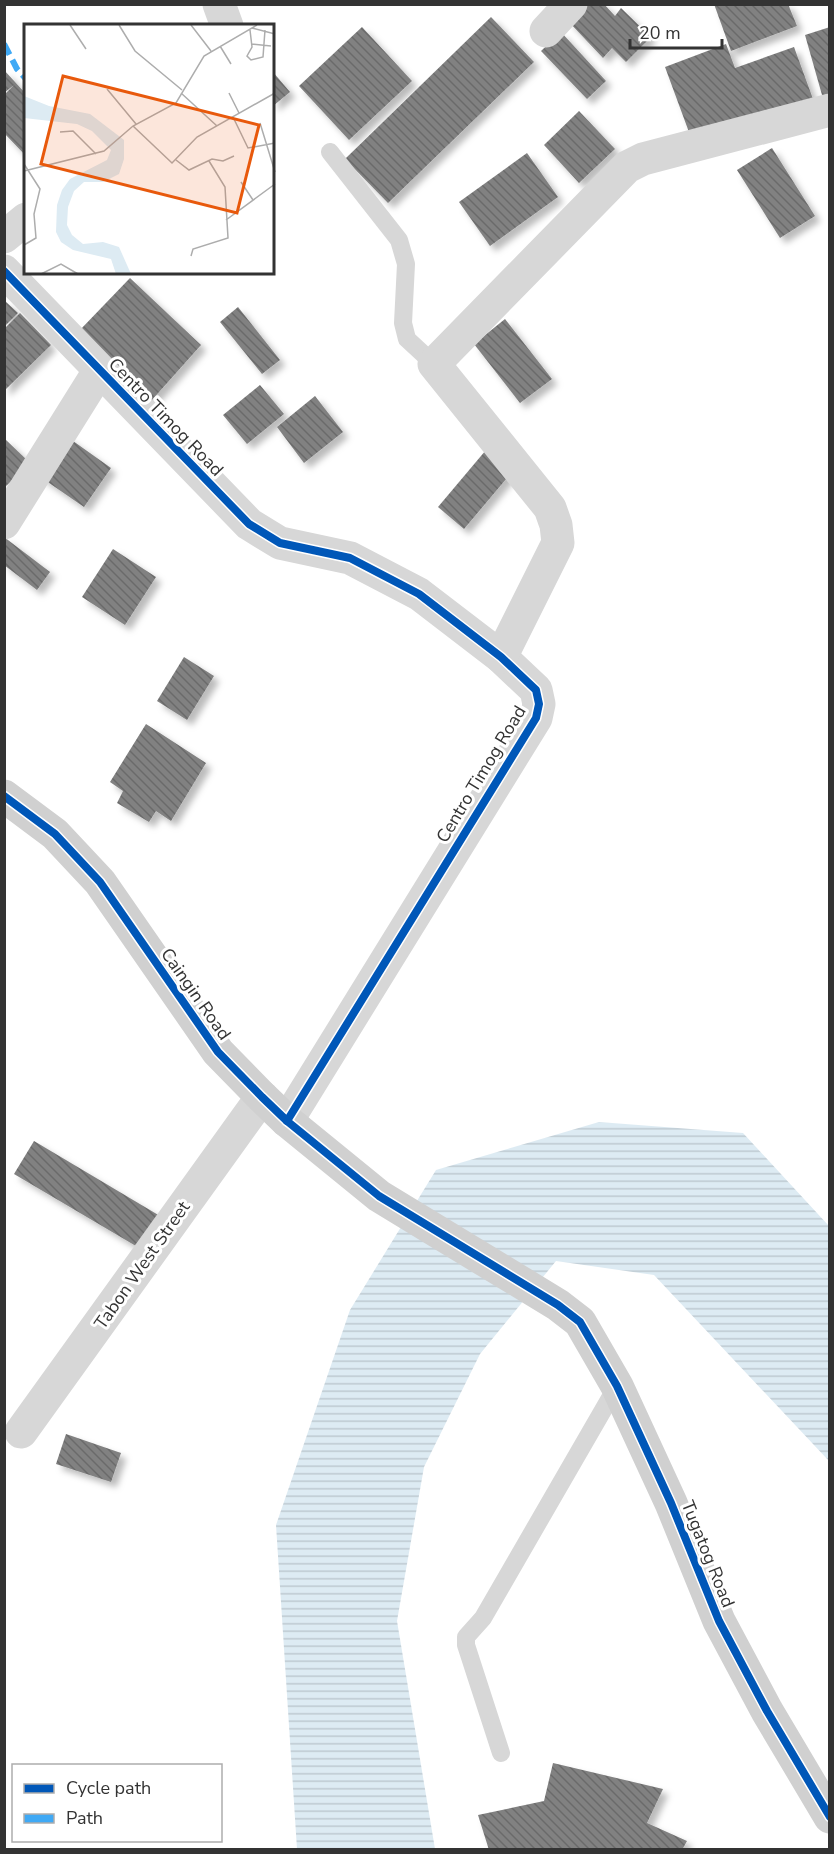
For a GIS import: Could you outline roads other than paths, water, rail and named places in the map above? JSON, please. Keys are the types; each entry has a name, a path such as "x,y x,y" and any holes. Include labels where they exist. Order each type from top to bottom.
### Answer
{"street":[{"path":"219,4 226,24"},
{"path":"546,31 571,4"},
{"path":"501,657 558,543 556,525 550,508 434,364 627,167 643,159 830,110"},
{"path":"4,237 24,221"},
{"name":"Centro Timog Road","path":"4,271 249,524 280,543 350,558 420,594 501,657 536,690 539,704 536,718 287,1121"},
{"path":"4,523 99,371"},
{"name":"Caingin Road","path":"4,796 55,834 100,882 218,1052 287,1121 380,1196 558,1305"},
{"name":"Tabon West Street","path":"21,1432 262,1097"},
{"name":"Tugatog Road","path":"558,1305 580,1322 617,1386 670,1503 719,1621 767,1711 830,1816"}],"lane":[{"path":"330,152 399,240 406,264 403,323 407,339 434,364"},
{"path":"501,1753 466,1645 466,1637 483,1618 617,1386"}]}
